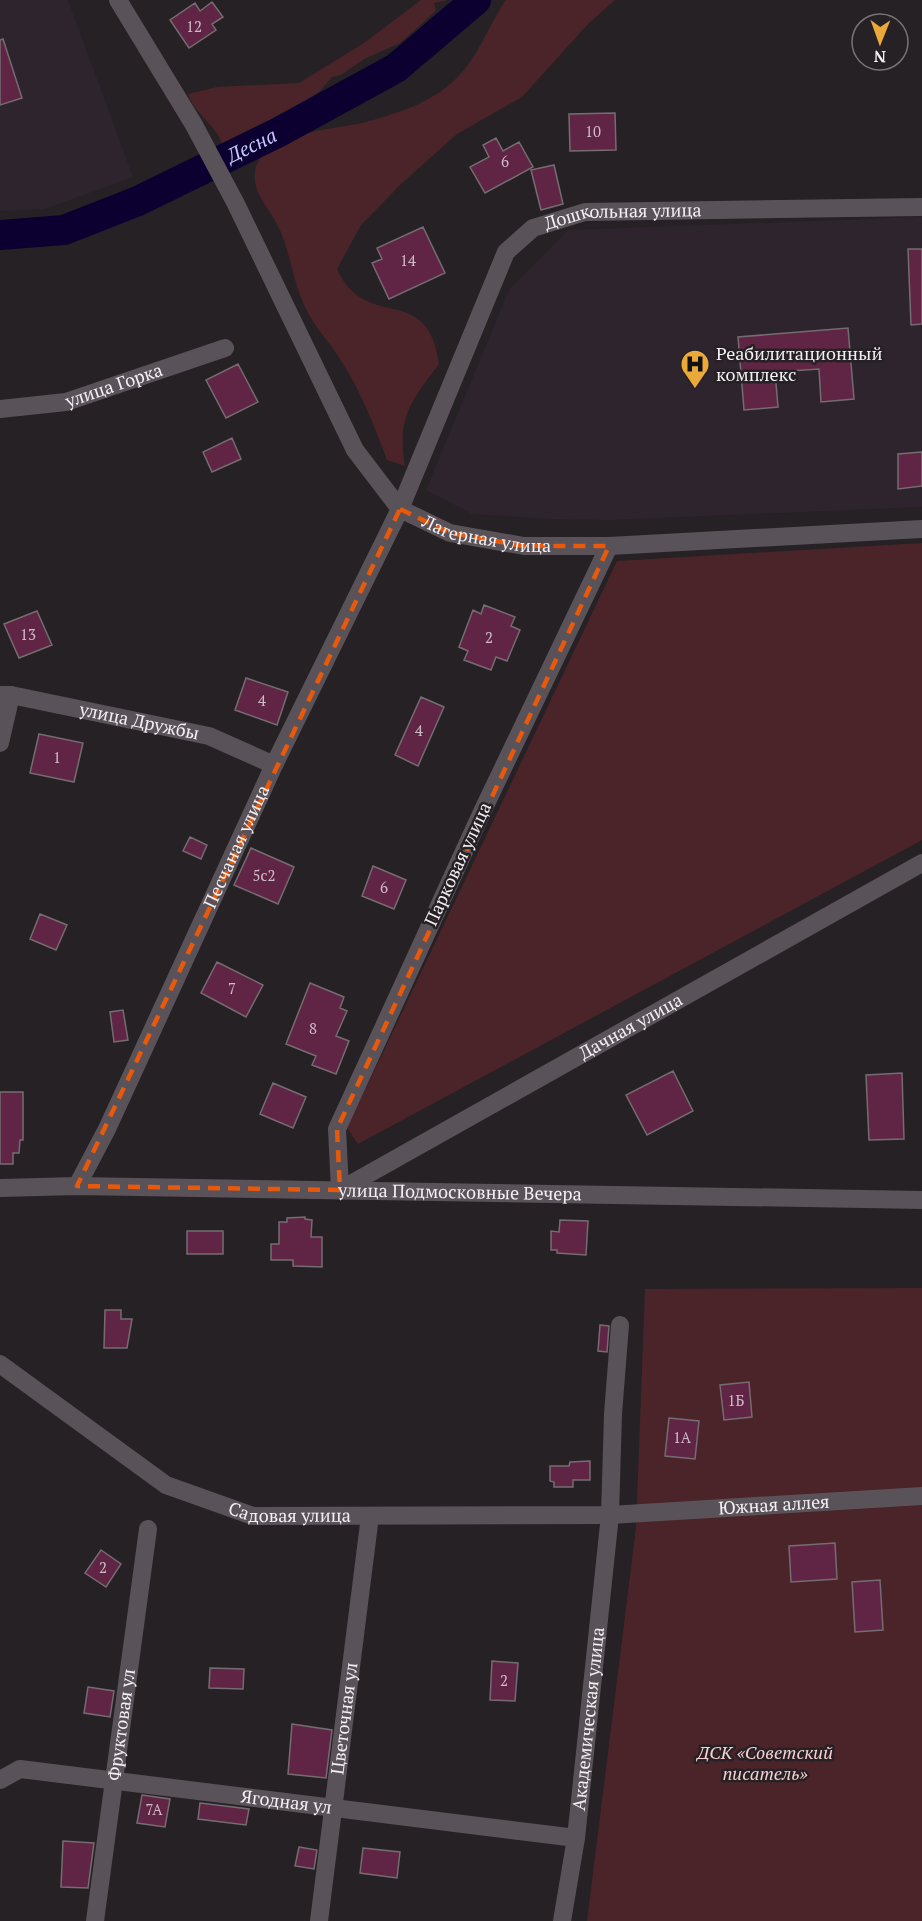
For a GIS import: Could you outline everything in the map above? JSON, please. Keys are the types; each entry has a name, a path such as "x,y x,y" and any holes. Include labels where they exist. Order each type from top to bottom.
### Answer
{"street":[{"name":"Лагерная улица","path":"118,0 136,25 237,204 355,450 400,510 450,533 524,546 609,546 922,530"},
{"name":"Дошкольная улица","path":"400,510 506,252 533,228 585,212 922,207"},
{"name":"улица Горка","path":"0,409 66,402 225,348"},
{"name":"Песчаная улица","path":"76,1186 107,1129 274,765 400,510"},
{"name":"Парковая улица","path":"340,1190 337,1129 482,812 609,546"},
{"name":"улица Дружбы","path":"5,695 209,736 274,765"},
{"path":"0,743 5,695"},
{"name":"Дачная улица","path":"340,1190 922,863"},
{"name":"улица Подмосковные Вечера","path":"0,1188 76,1186 922,1200"},
{"name":"Академическая улица","path":"562,1921 576,1838 618,1514 613,1414 620,1325"},
{"name":"Садовая улица","path":"0,1364 166,1485 254,1516 618,1514"},
{"name":"Южная аллея","path":"618,1514 922,1496"},
{"name":"Цветочная ул","path":"319,1921 370,1516"},
{"name":"Фруктовая ул","path":"95,1921 148,1529"},
{"name":"Ягодная ул","path":"0,1780 20,1769 576,1838"}],"highlighted area":[{"path":"400,509 450,533 524,546 609,546 337,1129 340,1190 77,1186"}],"shaded area":[{"path":"0,0 68,0 133,177 45,209 0,211"},
{"name":"Реабилитационный комплекс","path":"922,217 922,507 611,520 552,519 472,514 426,490 509,290 568,230"}],"green space":[{"path":"421,0 448,0 434,3 436,11 400,43 364,59 341,75 332,77 320,91 282,119 222,146 217,134 188,94 217,87 299,83 364,43"},
{"path":"506,0 615,0 588,24 522,97 457,134 401,184 361,225 337,269 349,288 364,299 410,314 422,323 433,338 439,364 420,389 408,411 403,435 405,466 387,460 355,385 306,309 283,238 256,186 257,164 266,152 297,136 388,116 419,104 439,93 458,77 474,56"},
{"path":"922,543 922,840 358,1144 347,1128 617,561"},
{"name":"ДСК «Советский писатель»","path":"922,1288 922,1921 587,1921 636,1528 645,1289"}],"building":[{"path":"212,2 223,17 212,24 216,30 189,48 170,20 195,3 200,11"},
{"path":"3,39 22,98 0,105 0,40"},
{"path":"615,113 616,150 570,151 569,114"},
{"path":"496,138 503,151 519,142 533,167 485,193 470,167 489,157 483,145"},
{"path":"554,165 563,204 541,210 531,170"},
{"path":"423,227 445,273 389,299 372,263 382,259 377,248"},
{"path":"908,249 922,249 922,324 911,325"},
{"path":"848,328 854,399 821,402 819,369 775,372 778,407 744,410 738,337"},
{"path":"238,364 258,402 226,418 206,380"},
{"path":"232,438 241,459 212,472 203,452"},
{"path":"922,452 922,486 898,489 898,454"},
{"path":"484,605 515,617 511,626 520,630 507,661 496,657 491,670 464,660 468,651 459,647 473,610 481,614"},
{"path":"37,611 52,645 19,658 4,624"},
{"path":"246,678 288,692 277,725 235,710"},
{"path":"421,697 444,707 418,766 395,755"},
{"path":"39,734 83,743 74,782 30,773"},
{"path":"190,837 207,845 201,859 183,851"},
{"path":"251,848 294,867 278,904 234,885"},
{"path":"373,866 406,880 394,909 362,896"},
{"path":"40,914 67,925 56,950 30,939"},
{"path":"217,962 263,985 246,1017 201,993"},
{"path":"310,983 344,997 340,1008 347,1011 336,1036 349,1041 336,1074 312,1065 316,1056 286,1044"},
{"path":"123,1010 128,1040 114,1042 110,1012"},
{"path":"673,1071 693,1111 647,1135 626,1095"},
{"path":"902,1073 904,1139 869,1140 866,1075"},
{"path":"273,1083 306,1097 293,1128 260,1114"},
{"path":"0,1092 23,1092 23,1140 20,1140 19,1153 13,1153 13,1164 0,1164"},
{"path":"305,1217 305,1219 312,1220 311,1237 322,1237 322,1267 293,1266 293,1260 271,1260 271,1244 279,1244 279,1222 287,1222 287,1218"},
{"path":"560,1220 588,1221 586,1255 557,1253 557,1250 551,1250 551,1231 559,1232"},
{"path":"187,1231 223,1231 223,1254 187,1254"},
{"path":"105,1310 121,1310 121,1319 132,1319 127,1348 104,1348"},
{"path":"600,1325 609,1326 607,1352 598,1351"},
{"path":"749,1382 752,1417 724,1420 720,1385"},
{"path":"669,1418 699,1421 695,1459 665,1456"},
{"path":"590,1461 590,1480 573,1480 573,1487 554,1487 554,1482 550,1481 550,1466 569,1466 570,1462"},
{"path":"835,1543 837,1579 791,1582 789,1546"},
{"path":"101,1550 121,1564 106,1587 85,1573"},
{"path":"880,1580 883,1630 855,1632 852,1582"},
{"path":"492,1661 518,1663 515,1701 490,1700"},
{"path":"210,1668 244,1669 243,1689 209,1688"},
{"path":"88,1687 114,1691 110,1717 84,1713"},
{"path":"292,1724 332,1730 326,1778 288,1774"},
{"path":"142,1795 170,1799 165,1827 137,1823"},
{"path":"200,1803 249,1809 246,1825 198,1819"},
{"path":"63,1841 94,1843 88,1888 61,1887"},
{"path":"299,1847 317,1850 314,1869 295,1866"},
{"path":"363,1848 400,1852 397,1878 360,1873"}],"waterway":[{"name":"Десна","path":"0,235 64,230 138,201 279,132 396,68 476,0"}],"place":[{"name":"Реабилитационный комплекс","path":"695,390"}]}
